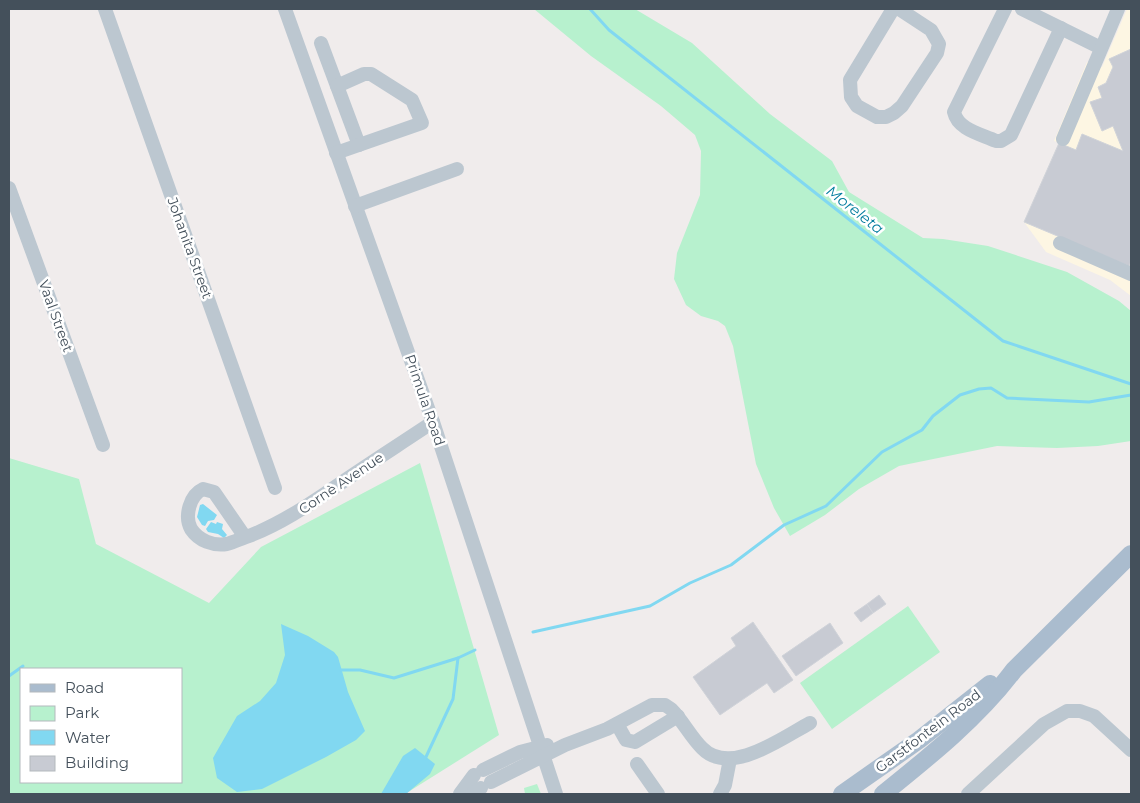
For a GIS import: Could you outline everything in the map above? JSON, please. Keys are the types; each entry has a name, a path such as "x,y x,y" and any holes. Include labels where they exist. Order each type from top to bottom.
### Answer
{"main road":[{"name":"Garstfontein Road","path":"883,794 962,726 1002,686 1014,670 1131,554"},
{"name":"Garstfontein Road","path":"842,794 919,740 996,679 1014,670"}],"street":[{"name":"Johanita Street","path":"105,9 275,488"},
{"name":"Primula Road","path":"284,9 433,422 556,794"},
{"path":"894,9 850,80 851,97 857,106 877,117 886,117 902,106 937,53 939,44 931,30 899,9"},
{"path":"1005,9 954,112 955,118 964,127 996,141 1001,141 1010,134 1061,28"},
{"path":"1022,9 1101,48"},
{"path":"1063,139 1118,9"},
{"path":"321,43 360,145"},
{"path":"336,153 420,125 422,122 412,100 371,74 364,74 338,86"},
{"path":"355,206 457,169"},
{"name":"Vaal Street","path":"9,188 103,445"},
{"path":"1060,242 1131,274"},
{"name":"Cornè Avenue","path":"245,537 214,492 203,489 198,492 191,502 188,517 192,530 204,541 218,544 234,542 266,529 295,514 433,422"},
{"path":"460,794 478,773 509,756 565,745 617,724 644,708 660,704 665,705 678,716 703,749 716,757 730,759 753,754 810,723"},
{"path":"968,794 1044,724 1067,711 1080,711 1094,716 1131,750"},
{"path":"617,724 626,740 635,742 678,716"},
{"path":"481,788 514,770 542,751"},
{"path":"509,756 514,770"},
{"path":"720,794 725,785 730,759"},
{"path":"637,764 658,794"}],"shaded area":[{"path":"1127,9 1131,9 1131,296 1110,280 1046,252 1024,222 1059,143 1054,141 1087,62 1102,67"}],"green space":[{"path":"534,9 635,9 692,43 770,114 832,161 849,192 923,238 988,246 1067,272 1119,301 1131,311 1131,441 1098,446 1057,448 997,446 899,466 859,489 825,515 790,536 774,508 756,464 733,346 725,326 718,321 701,316 686,305 674,279 677,253 700,195 701,151 695,135 661,106 591,56"},
{"path":"9,458 79,479 96,544 209,603 261,547 420,463 499,735 405,794 9,794"},
{"path":"908,606 940,652 832,729 800,683"},
{"path":"537,784 541,794 525,794 524,788"}],"water":[{"path":"203,504 217,515 214,520 208,521 205,526 202,525 197,517 200,505"},
{"path":"211,522 223,524 222,529 227,535 224,538 218,534 208,532 206,529"},
{"path":"281,624 308,636 334,652 338,657 348,692 365,731 356,740 326,757 262,789 237,792 217,778 213,758 237,716 260,701 276,683 285,655"},
{"path":"415,748 435,764 430,774 406,794 381,794 403,756"}],"building":[{"path":"1131,49 1131,261 1129,266 1024,222 1059,143 1076,150 1082,134 1123,151 1113,126 1102,131 1090,102 1102,98 1098,87 1106,83 1113,67 1109,59"},
{"path":"879,595 886,604 873,613 867,604"},
{"path":"867,604 873,613 861,622 854,613"},
{"path":"753,622 793,680 774,693 767,683 720,715 693,677 736,646 731,638"},
{"path":"830,623 843,643 796,676 782,656"}],"waterway":[{"name":"Moreleta","path":"590,9 609,30 1003,341 1131,384"},
{"path":"533,632 650,606 690,583 731,565 784,525 826,506 882,452 922,430 933,416 960,395 979,389 991,388 1007,398 1089,402 1131,395"},
{"path":"425,759 453,699 458,658 475,650"},
{"path":"341,670 360,670 394,678 458,658"},
{"path":"9,676 20,668"}]}
